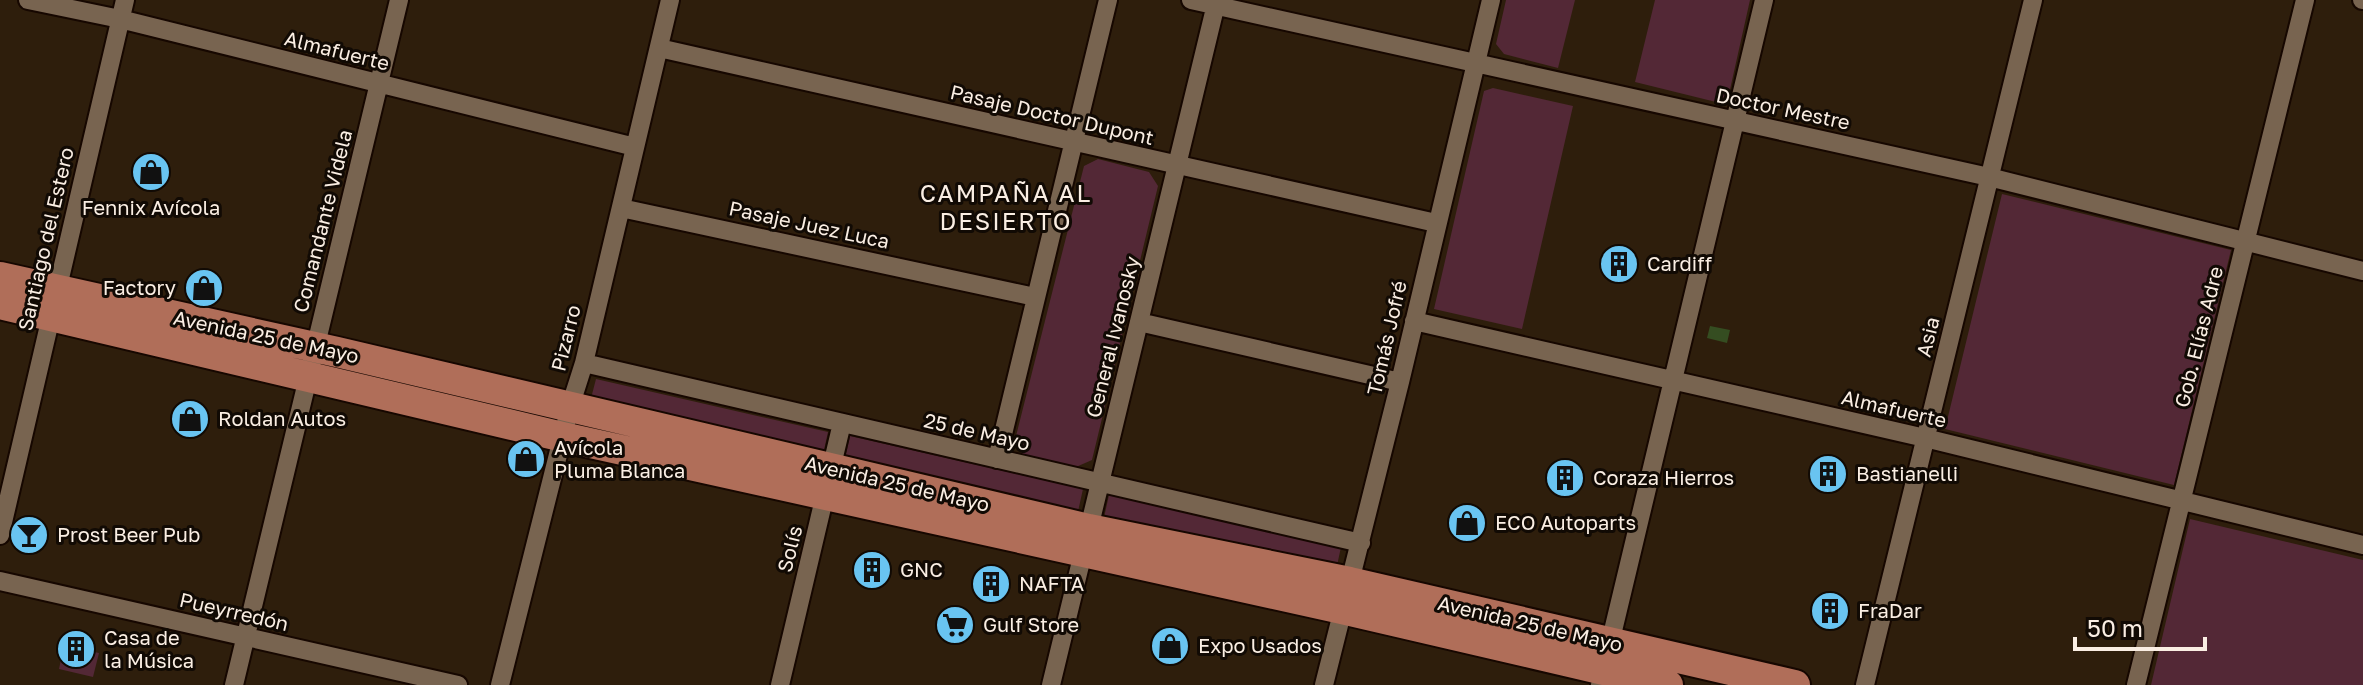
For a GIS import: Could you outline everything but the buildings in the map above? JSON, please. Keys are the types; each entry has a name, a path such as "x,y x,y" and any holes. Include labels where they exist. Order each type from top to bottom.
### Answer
{"main road":[{"name":"Avenida 25 de Mayo","path":"0,277 54,304"},
{"name":"Avenida 25 de Mayo","path":"0,304 54,304 312,362 570,407 829,482 1346,596 1668,685"},
{"name":"Avenida 25 de Mayo","path":"312,362 563,437 829,482"},
{"name":"Avenida 25 de Mayo","path":"1604,666 1795,685"}],"street":[{"name":"Almafuerte","path":"28,0 120,19 635,147"},
{"name":"Santiago del Estero","path":"0,535 125,0"},
{"name":"Comandante Videla","path":"234,685 399,0"},
{"name":"Pizarro","path":"500,685 570,407 584,363 670,0"},
{"path":"997,459 1108,0"},
{"name":"Doctor Mestre","path":"1191,0 1216,3 1476,65 1989,177 2363,271"},
{"name":"Tomás Jofré","path":"1324,685 1491,0"},
{"path":"1604,666 1764,0"},
{"name":"Asia","path":"1865,685 2033,0"},
{"name":"Gob. Elías Adre","path":"2136,685 2305,0"},
{"name":"General Ivanosky","path":"1051,685 1216,3"},
{"name":"Pasaje Doctor Dupont","path":"659,48 1436,223"},
{"name":"Pasaje Juez Luca","path":"621,208 1035,297"},
{"name":"Almafuerte","path":"1414,321 1925,438 2363,545"},
{"path":"1139,322 1400,382"},
{"name":"25 de Mayo","path":"584,363 1361,543"},
{"name":"Solís","path":"780,685 842,423"},
{"name":"Pueyrredón","path":"0,581 458,685"}],"shaded area":[{"path":"1506,0 1575,0 1558,68 1504,54 1496,44"},
{"path":"1655,0 1750,0 1729,94 1716,102 1635,82"},
{"path":"1493,88 1573,106 1522,329 1434,309 1484,91"},
{"path":"1098,159 1149,172 1158,186 1092,460 1076,467 1023,455 1015,440 1084,166"},
{"path":"2002,194 2231,250 2174,485 1945,429"},
{"path":"1710,326 1730,330 1727,343 1707,338"},
{"path":"596,379 828,432 822,459 589,406"},
{"path":"850,436 1083,489 1077,516 844,463"},
{"path":"1109,495 1341,547 1335,575 1103,522"},
{"path":"2190,519 2363,560 2363,685 2151,685"},
{"path":"64,645 99,653 93,677 59,669"}],"place":[{"name":"Fennix Avícola","path":"151,172"},
{"name":"Cardiff","path":"1619,264"},
{"name":"Factory","path":"204,288"},
{"name":"Roldan Autos","path":"190,419"},
{"name":"Avícola Pluma Blanca","path":"526,459"},
{"name":"Bastianelli","path":"1828,474"},
{"name":"Coraza Hierros","path":"1565,478"},
{"name":"ECO Autoparts","path":"1467,523"},
{"name":"Prost Beer Pub","path":"29,535"},
{"name":"GNC","path":"872,570"},
{"name":"NAFTA","path":"991,584"},
{"name":"FraDar","path":"1830,611"},
{"name":"Gulf Store","path":"955,625"},
{"name":"Expo Usados","path":"1170,646"},
{"name":"Casa de la Música","path":"76,649"}],"district":[{"name":"CAMPAÑA AL DESIERTO","path":"1006,208"}]}
